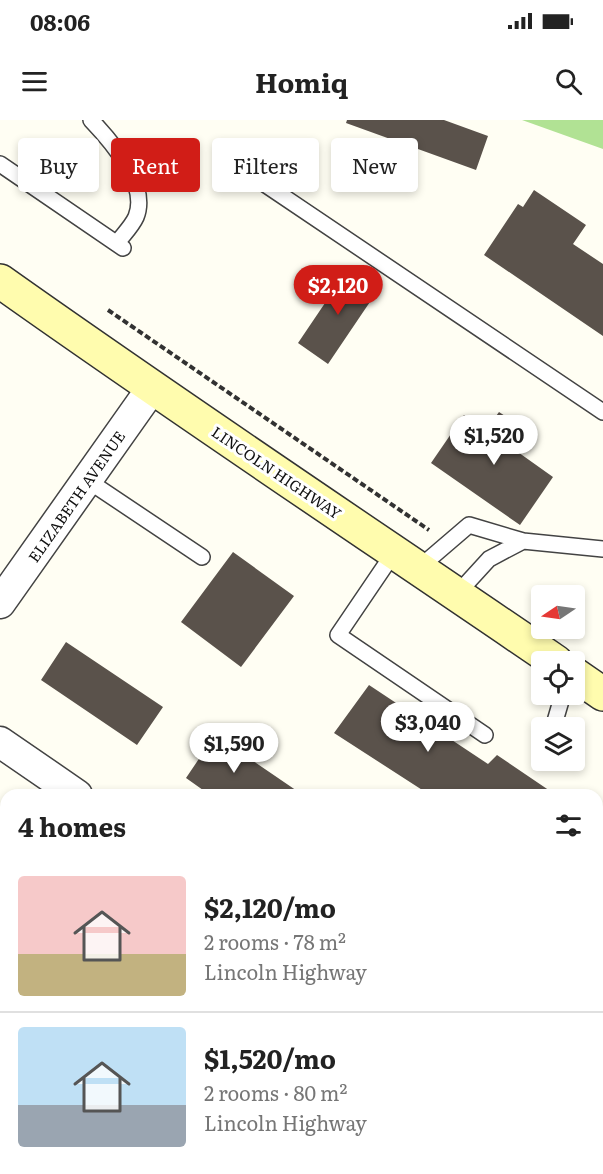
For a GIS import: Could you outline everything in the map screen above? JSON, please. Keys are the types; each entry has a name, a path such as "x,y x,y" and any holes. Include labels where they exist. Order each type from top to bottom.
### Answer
{"main road":[{"name":"LINCOLN HIGHWAY","path":"0,281 152,388 540,651"},
{"path":"585,682 603,694"}],"street":[{"name":"ELIZABETH AVENUE","path":"0,603 152,388"},
{"path":"0,742 68,789"}],"lane":[{"path":"0,164 120,246 136,217 139,192 135,180 91,120"},
{"path":"277,192 603,412"},
{"path":"87,480 201,557"},
{"path":"485,735 338,635 407,559 469,525 523,541 603,549"},
{"path":"457,594 489,559 523,541"}],"path":[{"path":"108,310 436,536"}],"green space":[{"path":"522,120 603,120 603,149"}],"building":[{"path":"347,120 444,120 488,136 476,170 418,149 418,138 387,138 346,123"},
{"path":"534,190 586,225 573,244 603,264 603,336 484,255 518,204 523,207"},
{"path":"348,269 378,290 328,364 298,343"},
{"path":"499,412 528,431 515,450 553,477 520,525 431,463 464,415 486,430"},
{"path":"233,552 294,596 241,667 181,622"},
{"path":"66,642 163,707 137,745 41,680"},
{"path":"369,685 488,764 497,755 547,789 421,789 334,733"},
{"path":"215,735 294,789 202,789 186,778"}]}
